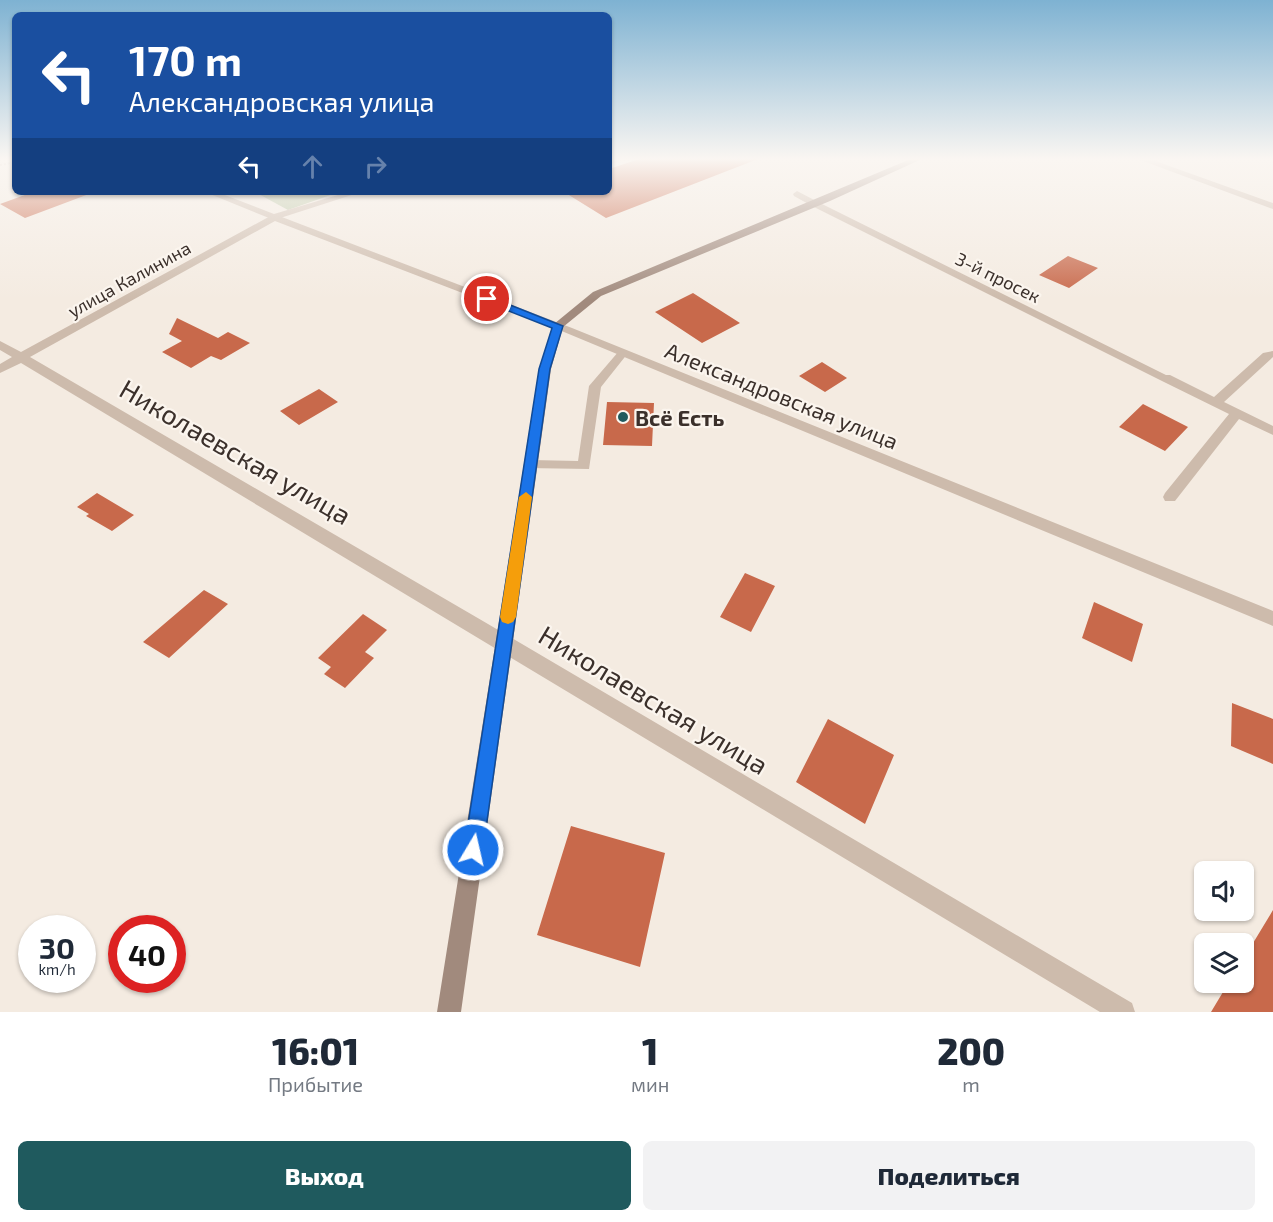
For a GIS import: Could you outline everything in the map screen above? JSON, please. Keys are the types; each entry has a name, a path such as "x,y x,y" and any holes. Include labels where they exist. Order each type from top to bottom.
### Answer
{"street":[{"path":"449,1012 544,369 558,326 597,294 812,205"},
{"name":"3-й просек","path":"817,205 1166,378"},
{"name":"Александровская улица","path":"273,217 558,326 1273,619"},
{"name":"улица Калинина","path":"0,369 273,217"},
{"name":"Николаевская улица","path":"0,345 1123,1012"}],"lane":[{"path":"243,205 273,217 313,205"},
{"path":"531,465 584,465 595,386 623,353"},
{"path":"1215,403 1267,355 1273,354"},
{"path":"1166,378 1273,431"},
{"path":"1170,497 1237,414"}],"green space":[{"path":"279,205 302,205 288,210"}],"building":[{"path":"2,205 59,205 25,218"},
{"path":"585,205 639,205 606,218"},
{"path":"1068,256 1098,268 1069,288 1039,275"},
{"path":"693,293 740,323 702,343 655,312"},
{"path":"177,318 218,338 228,332 250,343 221,360 211,356 191,368 162,352 182,341 169,334"},
{"path":"822,362 847,378 825,392 799,376"},
{"path":"319,389 338,402 299,425 280,411"},
{"path":"607,402 654,403 652,446 603,445"},
{"path":"1143,404 1188,427 1165,451 1119,427"},
{"path":"97,493 134,515 112,531 86,516 89,514 77,507"},
{"path":"745,573 775,586 751,632 720,617"},
{"path":"204,590 228,604 169,658 143,642"},
{"path":"1094,602 1143,624 1132,662 1082,638"},
{"path":"363,614 387,630 365,652 374,658 345,688 324,674 331,667 318,658"},
{"path":"1232,703 1273,719 1273,764 1231,746"},
{"path":"828,719 894,755 865,824 796,782"},
{"path":"571,826 665,853 640,967 537,935"},
{"path":"1273,910 1273,1012 1211,1012 1222,993 1254,993 1254,941"}],"slow traffic":[{"path":"508,617 526,497"}],"place":[{"name":"Всё Есть","path":"623,417"}],"route":[{"path":"473,850 544,369 558,326 487,299"}]}
